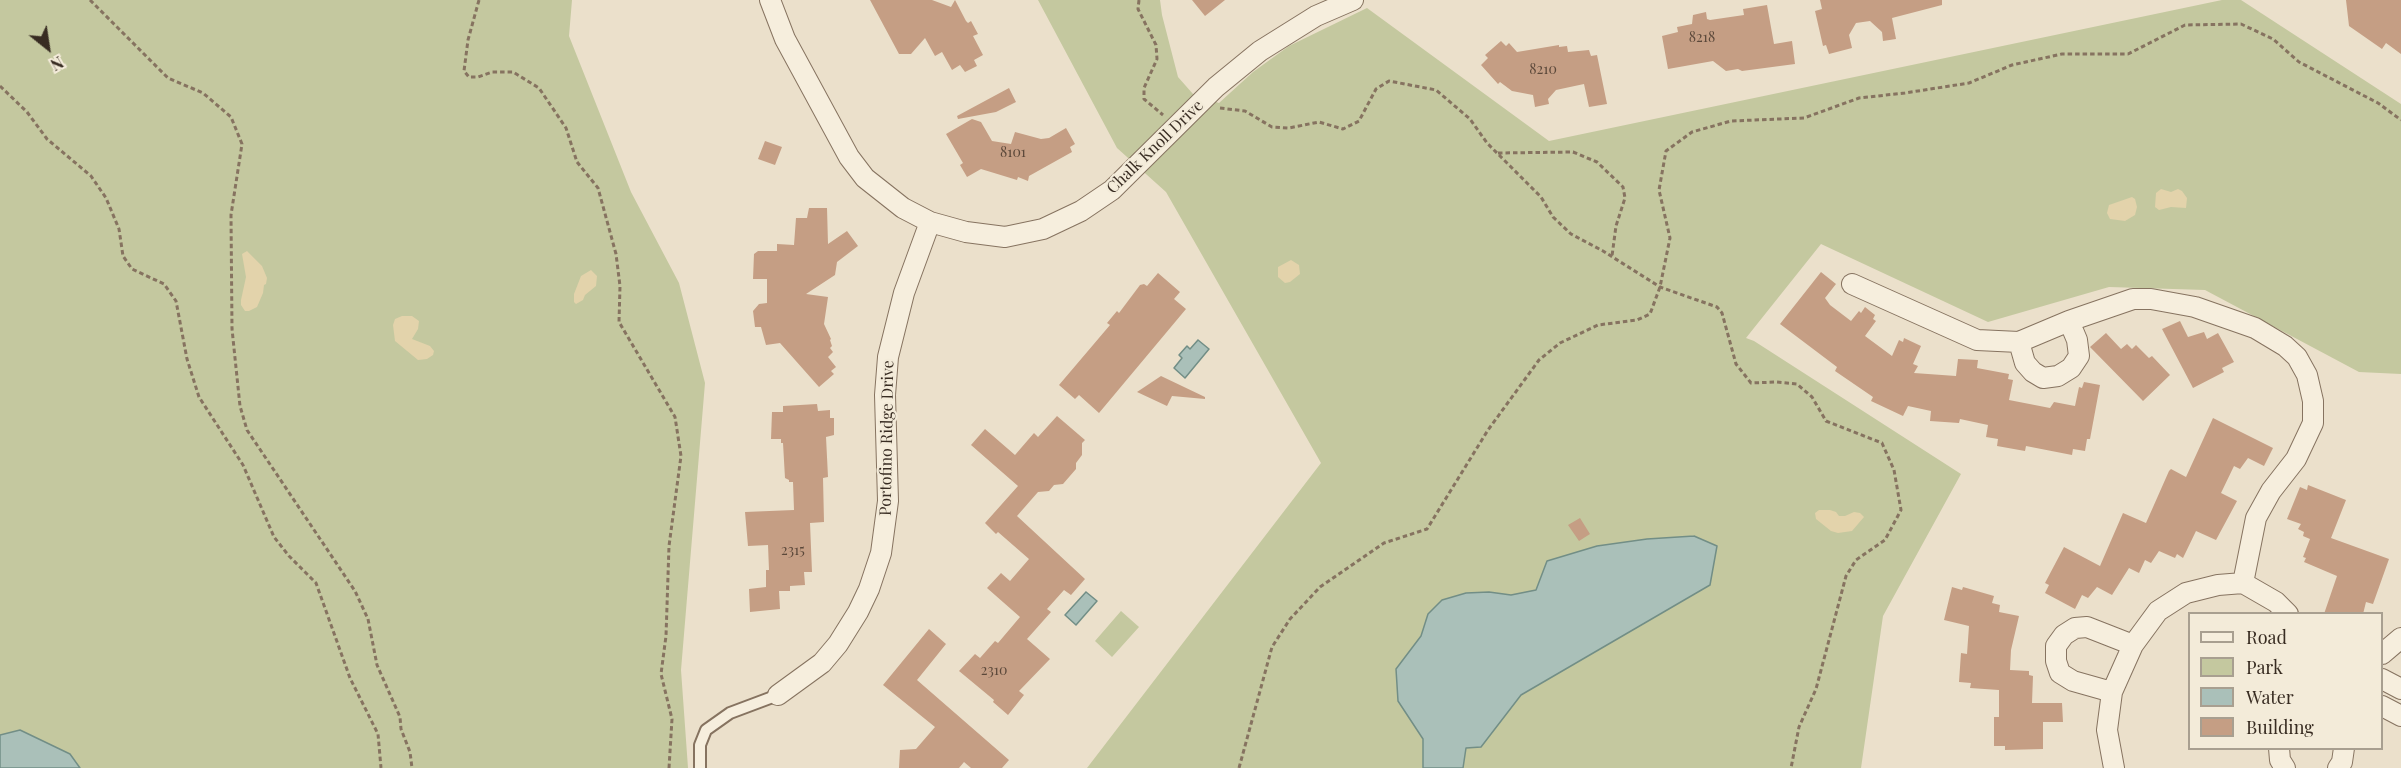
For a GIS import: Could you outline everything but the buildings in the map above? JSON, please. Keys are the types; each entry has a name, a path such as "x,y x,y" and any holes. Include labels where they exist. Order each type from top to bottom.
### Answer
{"street":[{"name":"Chalk Knoll Drive","path":"770,0 785,39 849,157 865,178 903,208 930,222 966,232 1005,237 1043,229 1063,221 1112,190 1216,87 1260,51 1316,16 1353,0"},
{"name":"Portofino Ridge Drive","path":"778,695 822,663 838,644 869,589 881,554 888,501 885,395 888,357 903,293 930,222"},
{"path":"1852,284 1977,340 2019,342 2069,321 2133,299 2151,299 2195,307 2255,328 2285,346 2297,357 2307,375 2313,401 2313,423 2296,459 2271,490 2256,518 2243,584"},
{"path":"2019,342 2025,363 2033,372 2043,378 2058,376 2071,368 2079,356 2077,340 2069,321"},
{"path":"2114,768 2107,730 2112,692 2133,645 2158,611 2186,593 2218,585 2243,584 2276,602 2286,612"},
{"path":"2112,692 2073,681 2060,673 2056,661 2056,646 2064,635 2075,628 2088,627 2133,645"},
{"path":"2383,653 2401,638"},
{"path":"2383,680 2401,689"},
{"path":"2279,750 2280,760 2285,768"},
{"path":"2338,768 2342,762 2344,750"}],"lane":[{"path":"699,768 700,745 706,730 730,713 778,695"}],"path":[{"path":"90,0 168,78 203,93 231,117 242,144 231,215 232,329 240,406 247,430 355,591 364,610 374,642 377,665 400,717 412,768"},
{"path":"479,0 468,40 464,71 470,77 492,72 513,72 538,88 566,128 577,162 598,188 616,254 620,286 619,322 675,417 681,456 669,546 666,636 661,675 672,719 669,768"},
{"path":"1139,0 1138,9 1156,45 1157,59 1144,88 1144,99 1169,119"},
{"path":"1239,768 1272,646 1290,619 1320,587 1384,543 1427,529 1488,430 1539,360 1560,343 1598,325 1637,320 1650,314 1660,287 1670,238 1659,190 1666,151 1692,132 1731,121 1804,118 1858,98 1969,83 2012,65 2062,54 2128,54 2185,25 2241,24 2273,39 2299,62 2378,103 2401,120"},
{"path":"1212,107 1245,111 1272,127 1289,129 1319,122 1343,129 1359,121 1376,88 1389,81 1436,90 1470,119 1487,143 1541,197 1553,217 1571,234 1612,256 1660,287 1717,307 1722,313 1736,364 1751,383 1797,384 1812,397 1826,421 1882,443 1894,470 1901,510 1885,540 1856,560 1846,576 1816,689 1799,727 1791,768"},
{"path":"0,86 27,112 47,139 91,176 106,198 119,228 123,256 132,268 164,284 176,301 187,359 199,397 243,465 274,537 316,583 350,678 378,734 381,768"},
{"path":"1498,153 1573,152 1597,162 1623,188 1625,198 1616,226 1612,256"}],"green space":[{"path":"0,0 572,0 569,36 631,192 679,283 705,383 681,670 688,768 0,768"},
{"path":"1038,0 1160,0 1178,77 1193,94 1219,103 1253,72 1289,46 1367,8 1549,141 2222,0 2241,0 2401,104 2401,374 2359,372 2205,290 2109,287 1988,322 1821,244 1746,338 1961,474 1883,616 1861,768 1087,768 1321,463 1166,192 1117,148"},
{"path":"1121,611 1139,627 1112,657 1095,641"}],"sand":[{"path":"2161,189 2171,192 2178,189 2182,191 2187,198 2186,208 2171,207 2159,210 2155,207 2156,193"},
{"path":"2132,197 2137,207 2135,215 2125,221 2110,219 2107,213 2109,205"},
{"path":"247,251 262,266 267,278 257,307 245,311 241,305 246,277 242,254"},
{"path":"1291,260 1299,265 1300,274 1285,283 1278,277 1278,267"},
{"path":"591,270 597,276 596,286 576,304 574,294 581,276"},
{"path":"412,316 419,321 418,329 412,339 430,346 434,351 433,355 427,359 418,360 395,341 393,325 395,319"},
{"path":"1819,510 1830,510 1839,516 1854,512 1864,517 1852,531 1838,533 1831,531 1816,519 1815,513"}],"water":[{"path":"1198,340 1209,349 1185,378 1174,368 1182,358 1179,355 1187,346 1190,349"},
{"path":"1694,536 1717,546 1710,585 1521,695 1481,747 1466,748 1463,768 1423,768 1423,739 1398,701 1396,669 1421,636 1428,614 1442,600 1466,593 1489,592 1511,595 1536,590 1547,561 1597,546 1647,539"},
{"path":"1086,592 1097,601 1076,625 1065,615"},
{"path":"20,730 70,754 80,768 0,768 0,735"}]}
